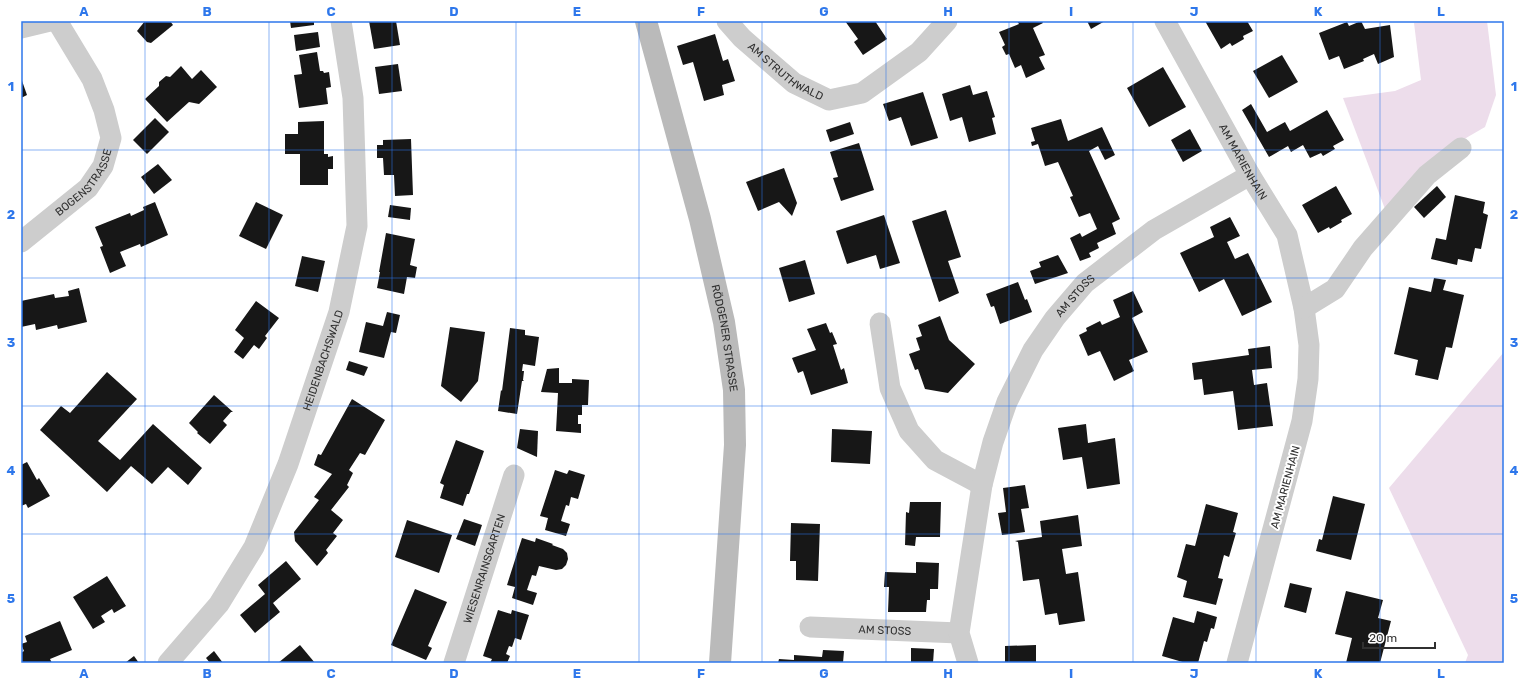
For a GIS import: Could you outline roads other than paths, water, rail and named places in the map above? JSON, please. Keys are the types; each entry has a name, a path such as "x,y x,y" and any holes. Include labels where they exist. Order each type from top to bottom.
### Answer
{"main road":[{"name":"RÖDGENER STRASSE","path":"646,21 700,219 724,322 734,390 736,444 720,663"}],"street":[{"path":"21,28 50,21"},
{"name":"BOGENSTRASSE","path":"21,242 88,188 103,166 111,138 104,110 92,78 57,21"},
{"name":"HEIDENBACHSWALD","path":"168,663 219,604 254,547 288,464 339,312 357,226 353,98 341,21"},
{"name":"AM STRUTHWALD","path":"727,21 742,38 794,83 829,100 862,93 919,52 947,21"},
{"name":"AM MARIENHAIN","path":"1166,21 1250,175 1287,235 1304,308 1309,345 1308,380 1302,421 1237,663"},
{"path":"1304,308 1335,289 1362,248 1427,175 1461,148"},
{"name":"AM STOSS","path":"968,663 959,633 982,485 993,442 1007,402 1034,350 1055,318 1085,283 1154,230 1250,175"},
{"path":"880,323 890,388 909,431 935,460 982,485"},
{"name":"WIESENRAINSGARTEN","path":"454,663 514,475"},
{"name":"AM STOSS","path":"810,627 959,633"}]}
